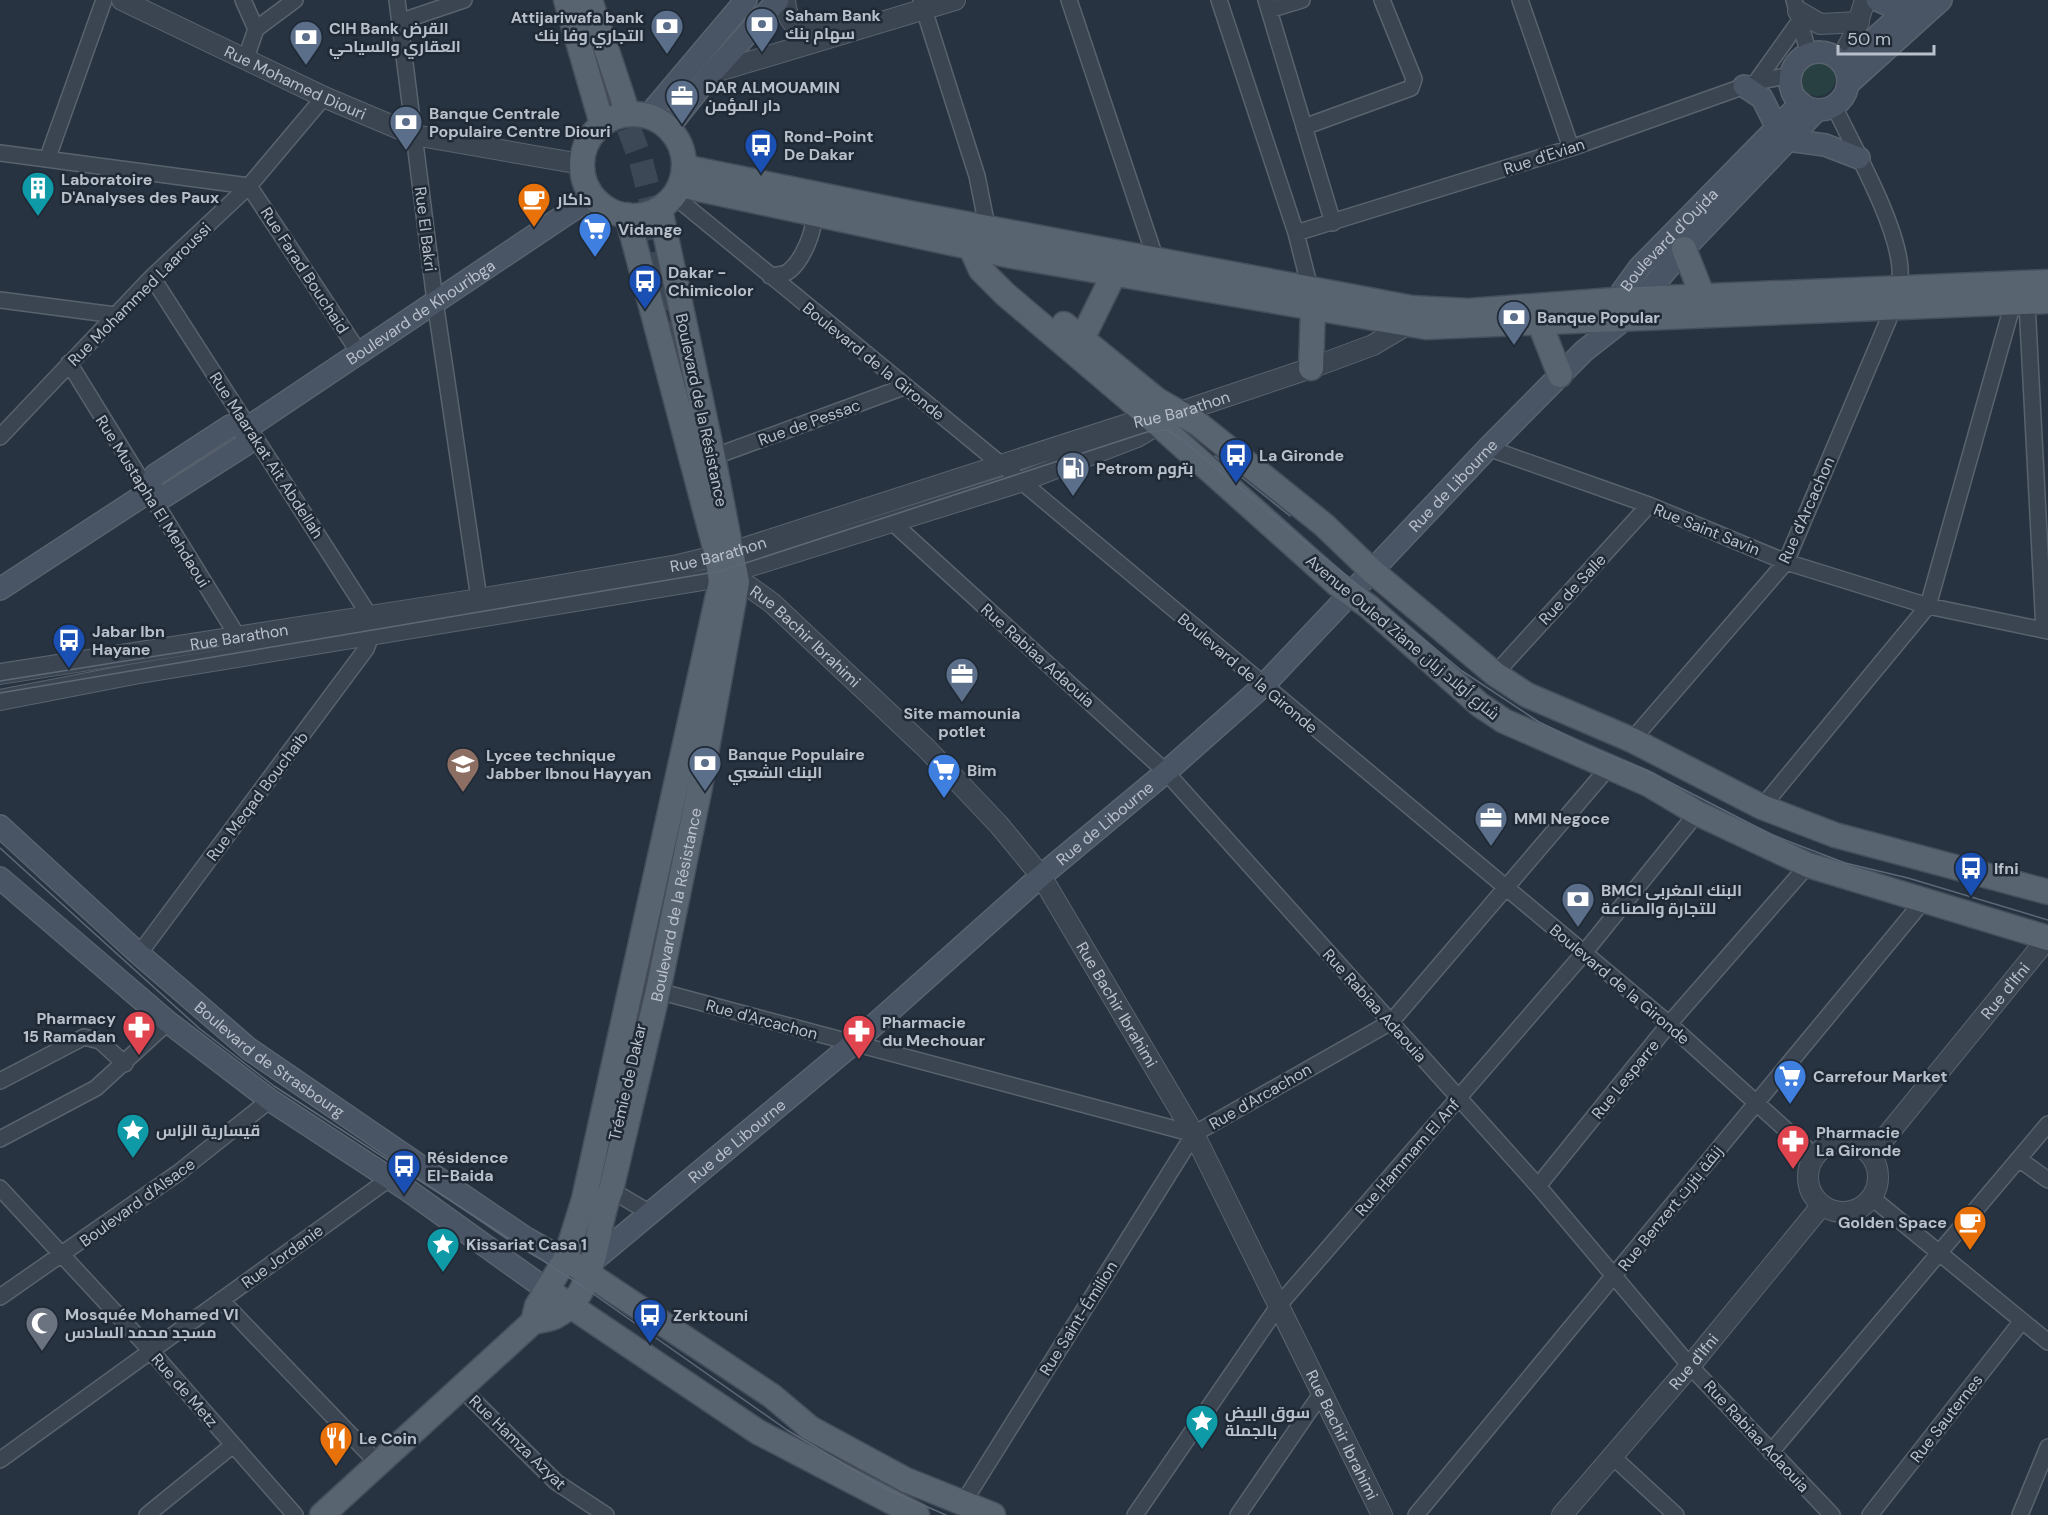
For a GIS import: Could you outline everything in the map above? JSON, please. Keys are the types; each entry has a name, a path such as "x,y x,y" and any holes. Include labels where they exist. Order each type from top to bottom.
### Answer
{"main road":[{"path":"566,0 602,124"},
{"path":"590,0 648,119 679,143 675,189 642,216 610,211 592,197 584,181 581,164 588,139 602,124 648,119 712,73 778,0"},
{"path":"648,119 746,0"},
{"path":"1877,0 1893,7 1926,3"},
{"path":"1844,70 1826,53 1809,55 1797,64 1791,75 1793,93 1817,106 1841,100 1844,70 1926,3"},
{"path":"1750,84 1762,98 1783,134 1825,145 1858,158"},
{"name":"Boulevard d'Oujda","path":"1620,309 1640,268 1783,134 1817,106"},
{"name":"Boulevard d'Oujda","path":"1584,351 1620,309 1684,249 1783,134"},
{"path":"675,189 1114,274 1412,308 1468,311 1620,309 1896,299 2048,282"},
{"path":"675,189 987,226 1156,260 1312,298 1406,326 1540,324 1703,297 2029,302"},
{"name":"Boulevard de la Résistance","path":"533,1322 537,1306 600,1198 658,991 732,620 729,566 675,189"},
{"name":"Boulevard de Khouribga","path":"0,589 147,493 165,496 245,445 250,426 592,197"},
{"name":"Boulevard de la Résistance","path":"305,1515 461,1388 533,1322 555,1317 570,1304 591,1266 600,1198 641,954 729,566 627,215"},
{"name":"Avenue Ouled Ziane شارع أولاد زيان","path":"961,222 968,245 981,270 999,289 1491,714 1648,784 1697,813 1808,866 2048,938"},
{"name":"Avenue Ouled Ziane شارع أولاد زيان","path":"987,226 1008,274 1020,288 1157,400 1197,423 1324,525 1372,571 1495,674 1544,704 1632,741 1762,807 1835,835 2048,892"},
{"path":"1684,249 1703,297"},
{"path":"1082,339 1114,274"},
{"path":"1311,368 1312,298"},
{"path":"1540,324 1560,375"},
{"name":"Rue de Libourne","path":"591,1266 650,1213 854,1043 1041,876 1166,772 1263,686 1488,448 1584,351"},
{"name":"Trémie de Dakar","path":"600,1198 597,1173 718,643"},
{"name":"Boulevard de Strasbourg","path":"0,826 139,954 249,1050 524,1237 565,1260"},
{"name":"Boulevard de Strasbourg","path":"0,878 168,1022 270,1100 389,1179 547,1290"},
{"path":"565,1260 591,1266 641,1311 772,1396 810,1428 960,1509 993,1515"},
{"path":"547,1290 758,1432 913,1514"},
{"path":"322,1515 379,1454"},
{"name":"Boulevard de la Résistance","path":"339,1515 390,1466 379,1454"}],"street":[{"path":"48,158 104,0"},
{"name":"Rue Mohamed Diouri","path":"122,0 324,97 414,135 581,164"},
{"path":"243,0 256,29"},
{"path":"246,58 256,29 295,0"},
{"name":"Rue El Bakri","path":"397,0 435,301 479,599"},
{"path":"399,22 464,0"},
{"path":"785,0 791,22 809,29 921,3 955,0"},
{"path":"1069,0 1156,260"},
{"path":"1219,0 1296,233 1312,298"},
{"path":"1302,0 1268,5 1333,223"},
{"path":"1304,127 1411,88 1414,79 1382,0"},
{"path":"1520,0 1571,148"},
{"path":"1844,70 1865,0"},
{"path":"712,73 921,3"},
{"path":"921,3 976,176 987,226"},
{"path":"1798,10 1821,24 1859,22"},
{"path":"1798,10 1809,55"},
{"path":"1750,84 1798,10"},
{"name":"Rue d'Evian","path":"1296,233 1571,148 1750,84 1791,75"},
{"name":"Rue Mohammed Laaroussi","path":"0,437 152,277 249,186 324,97"},
{"path":"1817,106 1858,158 1894,240 1900,271 1896,299"},
{"path":"0,153 249,186"},
{"name":"Rue Farad Bouchaid","path":"249,186 360,354"},
{"name":"Boulevard de la Gironde","path":"675,189 770,276 1002,466 1669,1024 1815,1156"},
{"path":"770,276 785,274 795,265 813,232 813,214"},
{"name":"Rue Maarakat Ait Abdellah","path":"152,277 250,426 369,615 373,622 372,636"},
{"name":"Rue d'Arcachon","path":"1632,741 1786,562 1896,299"},
{"path":"0,300 115,315"},
{"path":"1762,807 1928,606 2029,302"},
{"path":"2029,302 2046,631"},
{"name":"Rue Barathon","path":"0,674 479,599 678,565 729,566 1002,466 1153,421 1311,368 1373,345 1406,326"},
{"name":"Rue Mustapha El Mehdaoui","path":"69,363 147,493 238,637"},
{"name":"Rue de Pessac","path":"713,457 904,387"},
{"path":"0,700 134,674 691,584 729,566 892,522 1020,482 1137,437 1153,421"},
{"name":"Rue Saint Savin","path":"1488,448 1649,505 1786,562 1928,606 2046,631"},
{"name":"Rue de Salle","path":"1495,674 1649,505"},
{"name":"Rue Rabiaa Adaouia","path":"892,522 1166,772 1538,1186 1690,1366 1832,1515"},
{"name":"Rue Bachir Ibrahimi","path":"729,566 772,603 926,748 999,825 1041,876 1194,1134 1382,1515"},
{"name":"Rue Meqad Bouchaib","path":"139,954 366,649 372,636"},
{"name":"Rue d'Arcachon","path":"658,991 1194,1134 1391,1022 1609,767"},
{"name":"Rue Hammam El Anf","path":"1135,1515 1279,1305 1584,953 1697,813"},
{"name":"Rue Lesparre","path":"1538,1186 1669,1024 1808,866"},
{"name":"Rue Benzert زنقة بنزرت","path":"1416,1515 1924,900"},
{"name":"Rue d'Ifni","path":"1870,1155 2048,938"},
{"path":"0,1138 81,1098 124,1064 168,1022"},
{"path":"0,1081 84,1037 100,1041 124,1064"},
{"name":"Boulevard d'Alsace","path":"0,1297 62,1257 178,1173 270,1100"},
{"path":"1771,1452 2020,1160 2048,1124"},
{"name":"Rue Saint-Émilion","path":"960,1509 1194,1134"},
{"path":"1847,1142 1856,1144 1870,1155 1878,1176 1871,1197 1865,1204 1848,1211 1839,1211 1822,1205 1811,1191 1809,1182 1809,1173 1815,1156 1829,1145 1847,1142"},
{"path":"2020,1160 2048,1180"},
{"name":"Rue Jordanie","path":"0,1460 389,1179"},
{"name":"Rue de Metz","path":"0,1188 151,1351 295,1515"},
{"path":"1871,1197 2048,1342"},
{"path":"600,1198 650,1213"},
{"name":"Rue d'Ifni","path":"1562,1515 1690,1366 1822,1205"},
{"path":"221,1300 379,1454"},
{"name":"Rue Sauternes","path":"1870,1515 2022,1321"},
{"name":"Rue Hamza Azyat","path":"461,1388 556,1482 606,1515"},
{"path":"1238,1515 1321,1394"},
{"path":"147,1515 233,1444"},
{"path":"2020,1515 2048,1447"},
{"path":"1612,1456 1676,1515"}],"green space":[{"path":"1817,58 1830,64 1836,77 1830,90 1817,96 1804,90 1798,77 1804,64"}],"tunnel":[{"path":"616,94 641,161 659,233"},
{"path":"644,217 680,373"}],"tram line":[{"path":"0,693 721,571 1147,432 1167,430 1181,439 1462,671 1539,722 1588,746 1646,770 1772,835 1845,863 1908,878 2048,920"},
{"path":"1215,456 1290,516"},
{"path":"0,681 219,646"},
{"path":"0,848 200,1029 274,1086 582,1286 787,1430 886,1489 946,1515"}],"place":[{"name":"Saham Bank سهام بنك","path":"762,53"},
{"name":"Attijariwafa bank التجاري وفا بنك","path":"667,55"},
{"name":"CIH Bank القرض العقاري والسياحي","path":"306,66"},
{"name":"DAR ALMOUAMIN دار المؤمن","path":"682,125"},
{"name":"Banque Centrale Populaire Centre Diouri","path":"406,151"},
{"name":"Rond-Point De Dakar","path":"761,174"},
{"name":"Laboratoire D'Analyses des Paux","path":"38,217"},
{"name":"داكار","path":"534,228"},
{"name":"Vidange","path":"595,258"},
{"name":"Dakar - Chimicolor","path":"645,310"},
{"name":"Banque Popular","path":"1514,346"},
{"name":"La Gironde","path":"1236,484"},
{"name":"Petrom بتروم","path":"1073,497"},
{"name":"Jabar Ibn Hayane","path":"69,669"},
{"name":"Site mamounia potlet","path":"962,703"},
{"name":"Banque Populaire البنك الشعبي","path":"705,792"},
{"name":"Lycee technique Jabber Ibnou Hayyan","path":"463,793"},
{"name":"Bim","path":"944,799"},
{"name":"MMI Negoce","path":"1491,847"},
{"name":"Ifni","path":"1971,897"},
{"name":"BMCI البنك المغربي للتجارة والصناعة","path":"1578,928"},
{"name":"Pharmacy 15 Ramadan","path":"139,1056"},
{"name":"Pharmacie du Mechouar","path":"859,1060"},
{"name":"Carrefour Market","path":"1790,1105"},
{"name":"قيسارية الزاس","path":"133,1159"},
{"name":"Pharmacie La Gironde","path":"1793,1170"},
{"name":"Résidence El-Baida","path":"404,1195"},
{"name":"Golden Space","path":"1970,1251"},
{"name":"Kissariat Casa 1","path":"443,1273"},
{"name":"Zerktouni","path":"650,1344"},
{"name":"Mosquée Mohamed VI مسجد محمد السادس","path":"42,1352"},
{"name":"سوق البيض بالجملة","path":"1202,1450"},
{"name":"Le Coin","path":"336,1467"}]}
